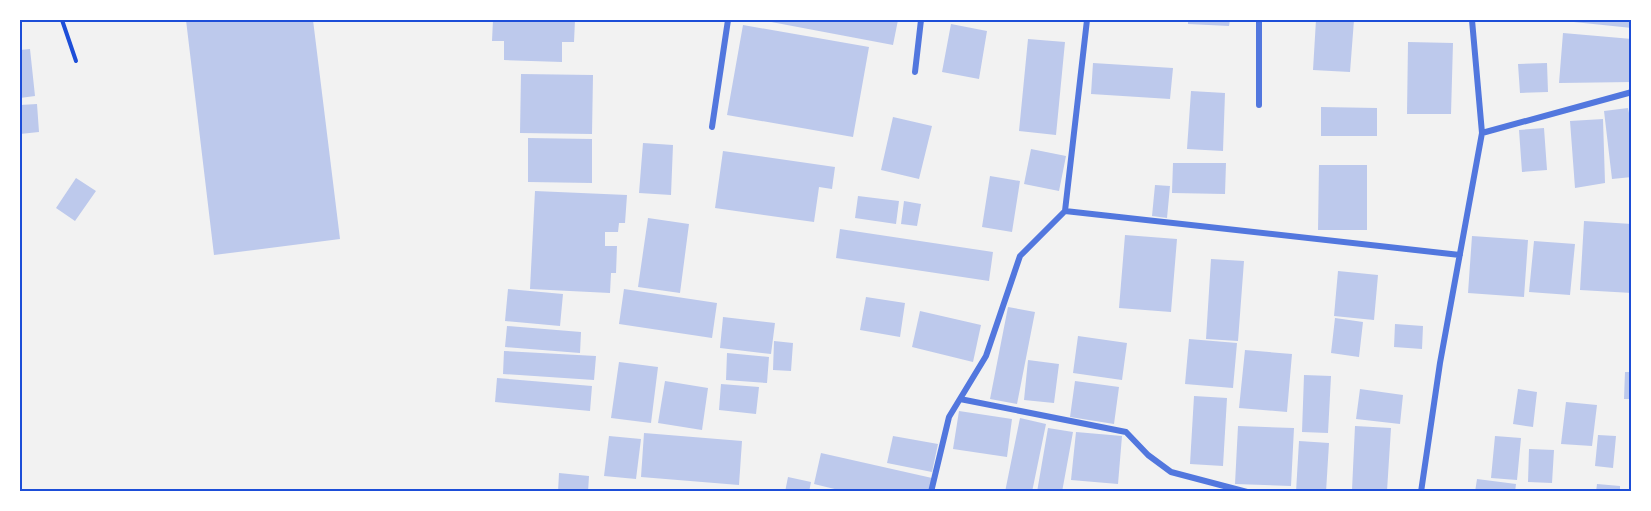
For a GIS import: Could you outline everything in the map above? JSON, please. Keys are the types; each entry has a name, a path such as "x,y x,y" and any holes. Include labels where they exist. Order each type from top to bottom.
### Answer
{"street":[{"path":"712,127 728,20"},
{"path":"915,72 921,20"},
{"path":"931,492 949,417 986,356 1020,256 1065,211 1087,20"},
{"path":"1259,20 1259,105"},
{"path":"1421,492 1482,134 1472,20"},
{"path":"1482,134 1632,92"},
{"path":"1065,211 1460,255"},
{"path":"960,399 1126,432 1148,455 1171,472 1247,492"}],"path":[{"path":"62,20 76,61"}],"building":[{"path":"186,20 313,20 340,239 214,255"},
{"path":"493,20 575,20 574,42 562,42 562,62 504,60 504,41 492,41"},
{"path":"761,20 898,20 893,45"},
{"path":"1188,20 1230,20 1229,26 1188,24"},
{"path":"1316,20 1354,20 1350,72 1313,70"},
{"path":"1632,20 1632,28 1564,21"},
{"path":"951,24 987,31 979,79 942,72"},
{"path":"743,25 869,47 853,137 727,115"},
{"path":"1563,33 1632,39 1632,82 1559,83"},
{"path":"1028,39 1065,42 1056,135 1019,131"},
{"path":"1408,42 1453,43 1451,114 1407,114"},
{"path":"30,49 35,96 20,98 20,50"},
{"path":"1093,63 1173,68 1170,99 1091,94"},
{"path":"1547,63 1548,92 1520,93 1518,64"},
{"path":"521,74 593,75 592,134 520,133"},
{"path":"1191,91 1225,93 1223,151 1187,149"},
{"path":"37,104 39,132 20,134 20,105"},
{"path":"1321,107 1377,108 1377,136 1321,136"},
{"path":"1628,108 1632,128 1632,177 1612,179 1604,111"},
{"path":"893,117 932,126 919,179 881,170"},
{"path":"1603,119 1605,183 1575,188 1570,121"},
{"path":"1544,128 1547,170 1522,172 1519,130"},
{"path":"528,138 592,139 592,183 528,182"},
{"path":"643,143 673,145 671,195 639,193"},
{"path":"1031,149 1066,156 1059,191 1024,184"},
{"path":"723,151 835,167 832,189 819,187 814,222 715,208"},
{"path":"1173,163 1226,163 1225,194 1172,193"},
{"path":"1319,165 1367,165 1367,230 1318,230"},
{"path":"990,176 1020,181 1012,232 982,227"},
{"path":"76,178 96,191 75,221 56,208"},
{"path":"1155,185 1170,186 1167,218 1152,216"},
{"path":"535,191 627,195 625,223 619,223 618,232 605,232 605,246 617,246 616,273 611,273 610,293 530,289"},
{"path":"858,196 899,201 896,224 855,218"},
{"path":"904,201 921,204 917,226 901,224"},
{"path":"648,218 689,224 680,293 638,287"},
{"path":"1584,221 1632,224 1632,293 1580,290"},
{"path":"840,229 993,252 989,281 836,258"},
{"path":"1125,235 1177,239 1171,312 1119,308"},
{"path":"1472,236 1528,240 1524,297 1468,293"},
{"path":"1534,241 1575,244 1570,295 1529,292"},
{"path":"1211,259 1244,261 1238,341 1206,339"},
{"path":"1338,271 1378,275 1374,320 1334,316"},
{"path":"508,289 563,294 560,326 505,321"},
{"path":"624,289 717,303 712,338 619,324"},
{"path":"866,297 905,303 900,337 860,330"},
{"path":"1008,307 1035,312 1017,404 990,399"},
{"path":"920,311 981,325 973,362 912,347"},
{"path":"723,317 775,323 771,354 720,348"},
{"path":"1335,318 1363,322 1359,357 1331,353"},
{"path":"1395,324 1423,326 1422,349 1394,347"},
{"path":"507,326 581,332 580,353 505,347"},
{"path":"1078,336 1127,343 1122,380 1073,373"},
{"path":"1189,339 1237,343 1233,388 1185,384"},
{"path":"774,341 793,343 791,371 773,370"},
{"path":"1245,350 1292,354 1287,412 1239,408"},
{"path":"504,351 596,356 594,380 503,374"},
{"path":"727,353 769,357 767,383 726,380"},
{"path":"1028,360 1059,364 1054,403 1024,400"},
{"path":"619,362 658,367 651,423 611,418"},
{"path":"1625,372 1632,372 1632,399 1624,399"},
{"path":"1304,375 1331,376 1328,433 1302,432"},
{"path":"497,378 592,386 590,411 495,402"},
{"path":"665,381 708,388 702,430 658,423"},
{"path":"1075,381 1119,387 1114,424 1070,417"},
{"path":"721,384 759,387 756,414 719,410"},
{"path":"1360,389 1403,395 1400,424 1356,419"},
{"path":"1518,389 1537,392 1533,427 1513,424"},
{"path":"1194,396 1227,398 1223,466 1190,464"},
{"path":"1566,402 1597,405 1592,446 1561,444"},
{"path":"959,411 1012,419 1007,457 953,449"},
{"path":"1020,418 1046,424 1032,492 1005,492"},
{"path":"1238,426 1294,428 1291,486 1235,484"},
{"path":"1355,426 1391,428 1387,491 1352,490"},
{"path":"1048,428 1073,432 1062,492 1037,492"},
{"path":"1076,432 1122,436 1118,484 1071,480"},
{"path":"644,433 742,441 739,485 641,477"},
{"path":"1598,435 1616,436 1613,468 1595,466"},
{"path":"609,436 641,439 636,479 604,476"},
{"path":"893,436 938,444 932,472 887,463"},
{"path":"1495,436 1521,438 1517,480 1491,478"},
{"path":"1299,441 1329,443 1326,492 1296,492"},
{"path":"1529,449 1554,450 1552,483 1528,482"},
{"path":"821,453 932,478 929,492 847,492 814,484"},
{"path":"559,473 589,476 588,492 558,492"},
{"path":"788,477 811,482 809,492 785,492"},
{"path":"1477,479 1516,484 1515,492 1475,492"},
{"path":"1597,484 1620,486 1620,492 1596,492"}]}
